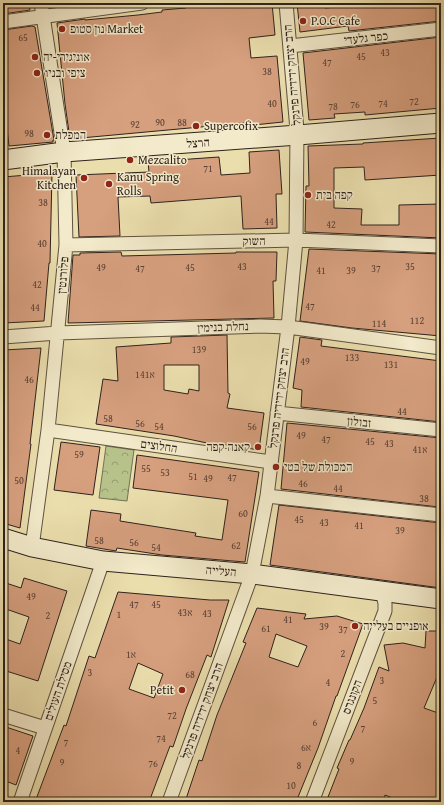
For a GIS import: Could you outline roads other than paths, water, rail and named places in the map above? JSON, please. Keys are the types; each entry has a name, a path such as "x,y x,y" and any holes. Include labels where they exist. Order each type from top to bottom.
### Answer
{"street":[{"name":"פלורנטין","path":"32,547 48,430 66,245 64,152 41,3"},
{"path":"3,22 142,3"},
{"name":"הרב יצחק ידידיה פרנקל","path":"169,802 252,574 267,496 288,327 296,240 298,135 286,3"},
{"name":"כפר גלעדי","path":"290,46 441,29"},
{"name":"הרצל","path":"3,160 64,152 441,123"},
{"name":"השוק","path":"66,245 296,240 441,246"},
{"name":"נחלת בנימין","path":"3,337 58,333 260,326 288,327 441,348"},
{"name":"זבולון","path":"277,414 441,430"},
{"name":"החלוצים","path":"48,430 271,462"},
{"path":"267,496 441,515"},
{"name":"העלייה","path":"3,538 32,547 103,561 252,574 441,599"},
{"name":"מסילת העולים","path":"20,802 103,561"},
{"name":"הקונגרס","path":"312,802 385,611 385,603 382,592"},
{"path":"3,715 46,728"}],"place":[{"name":"P.O.C Cafe","path":"303,21"},
{"name":"נון סטופ Market","path":"62,29"},
{"name":"אוניגירי-יה","path":"35,57"},
{"name":"ציפי ובניו","path":"37,73"},
{"name":"Supercofix","path":"196,126"},
{"name":"המכלת","path":"47,135"},
{"name":"Mezcalito","path":"130,160"},
{"name":"Himalayan Kitchen","path":"84,178"},
{"name":"Kanu Spring Rolls","path":"109,184"},
{"name":"קפה בית","path":"308,195"},
{"name":"קאנה קפה","path":"258,447"},
{"name":"המכולת של בטי","path":"276,467"},
{"name":"אופניים בעלייה","path":"355,626"},
{"name":"Petit","path":"182,690"}]}
